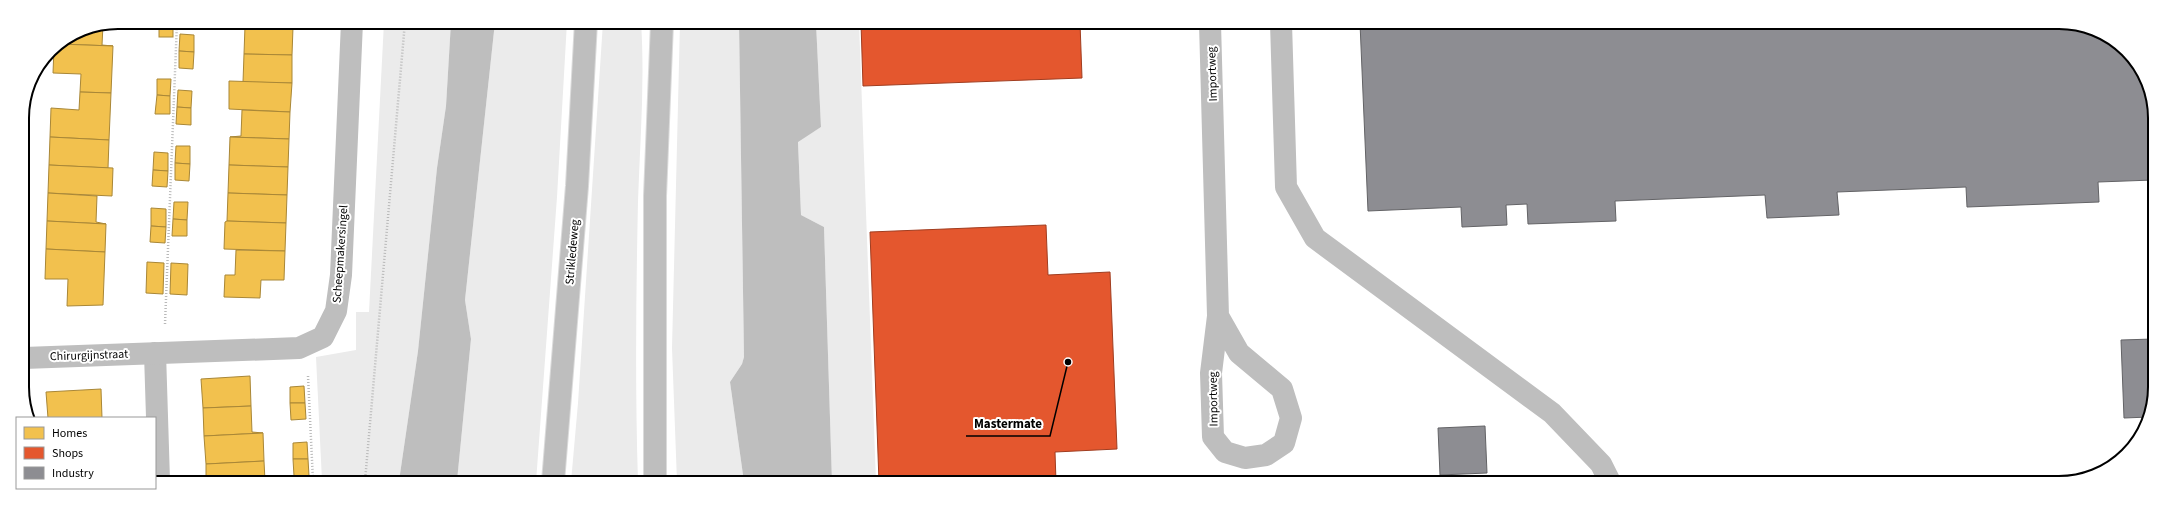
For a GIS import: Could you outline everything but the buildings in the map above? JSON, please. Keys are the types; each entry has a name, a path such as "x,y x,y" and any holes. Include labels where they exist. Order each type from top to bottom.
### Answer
{"street":[{"name":"Scheepmakersingel","path":"160,353 299,348 323,337 336,311 341,275 352,29"},
{"name":"Strikledeweg","path":"553,476 577,186 586,29"},
{"path":"655,476 655,196 662,29"},
{"name":"Importweg","path":"1210,29 1218,316 1211,373 1214,437 1225,452 1245,458 1266,456 1284,443 1291,418 1282,389 1239,353 1218,316"},
{"path":"1281,29 1286,187 1315,238 1552,413 1601,464 1607,476"},
{"name":"Chirurgijnstraat","path":"29,358 160,353"},
{"path":"159,476 160,353"}],"path":[{"path":"160,353 177,29"},
{"path":"365,476 404,29"},
{"path":"306,344 313,476"}],"shaded area":[{"path":"384,29 451,29 446,106 437,168 418,351 400,476 322,476 316,357 356,350 356,312 369,312"},
{"path":"451,29 494,29 465,300 471,339 457,476 400,476 418,351 437,168 446,106"},
{"path":"494,29 567,29 557,197 536,476 457,476 471,339 465,300"},
{"path":"603,29 641,29 642,89 636,306 638,476 572,476 578,403"},
{"path":"680,29 739,29 744,357 742,364 730,382 743,476 677,476 672,348"},
{"path":"739,29 816,29 821,127 798,142 801,215 824,227 832,476 743,476 730,382 742,364 744,357"},
{"path":"816,29 859,29 876,476 832,476 824,227 801,215 798,141 821,127"}],"place":[{"name":"Mastermate","path":"1068,362"}]}
